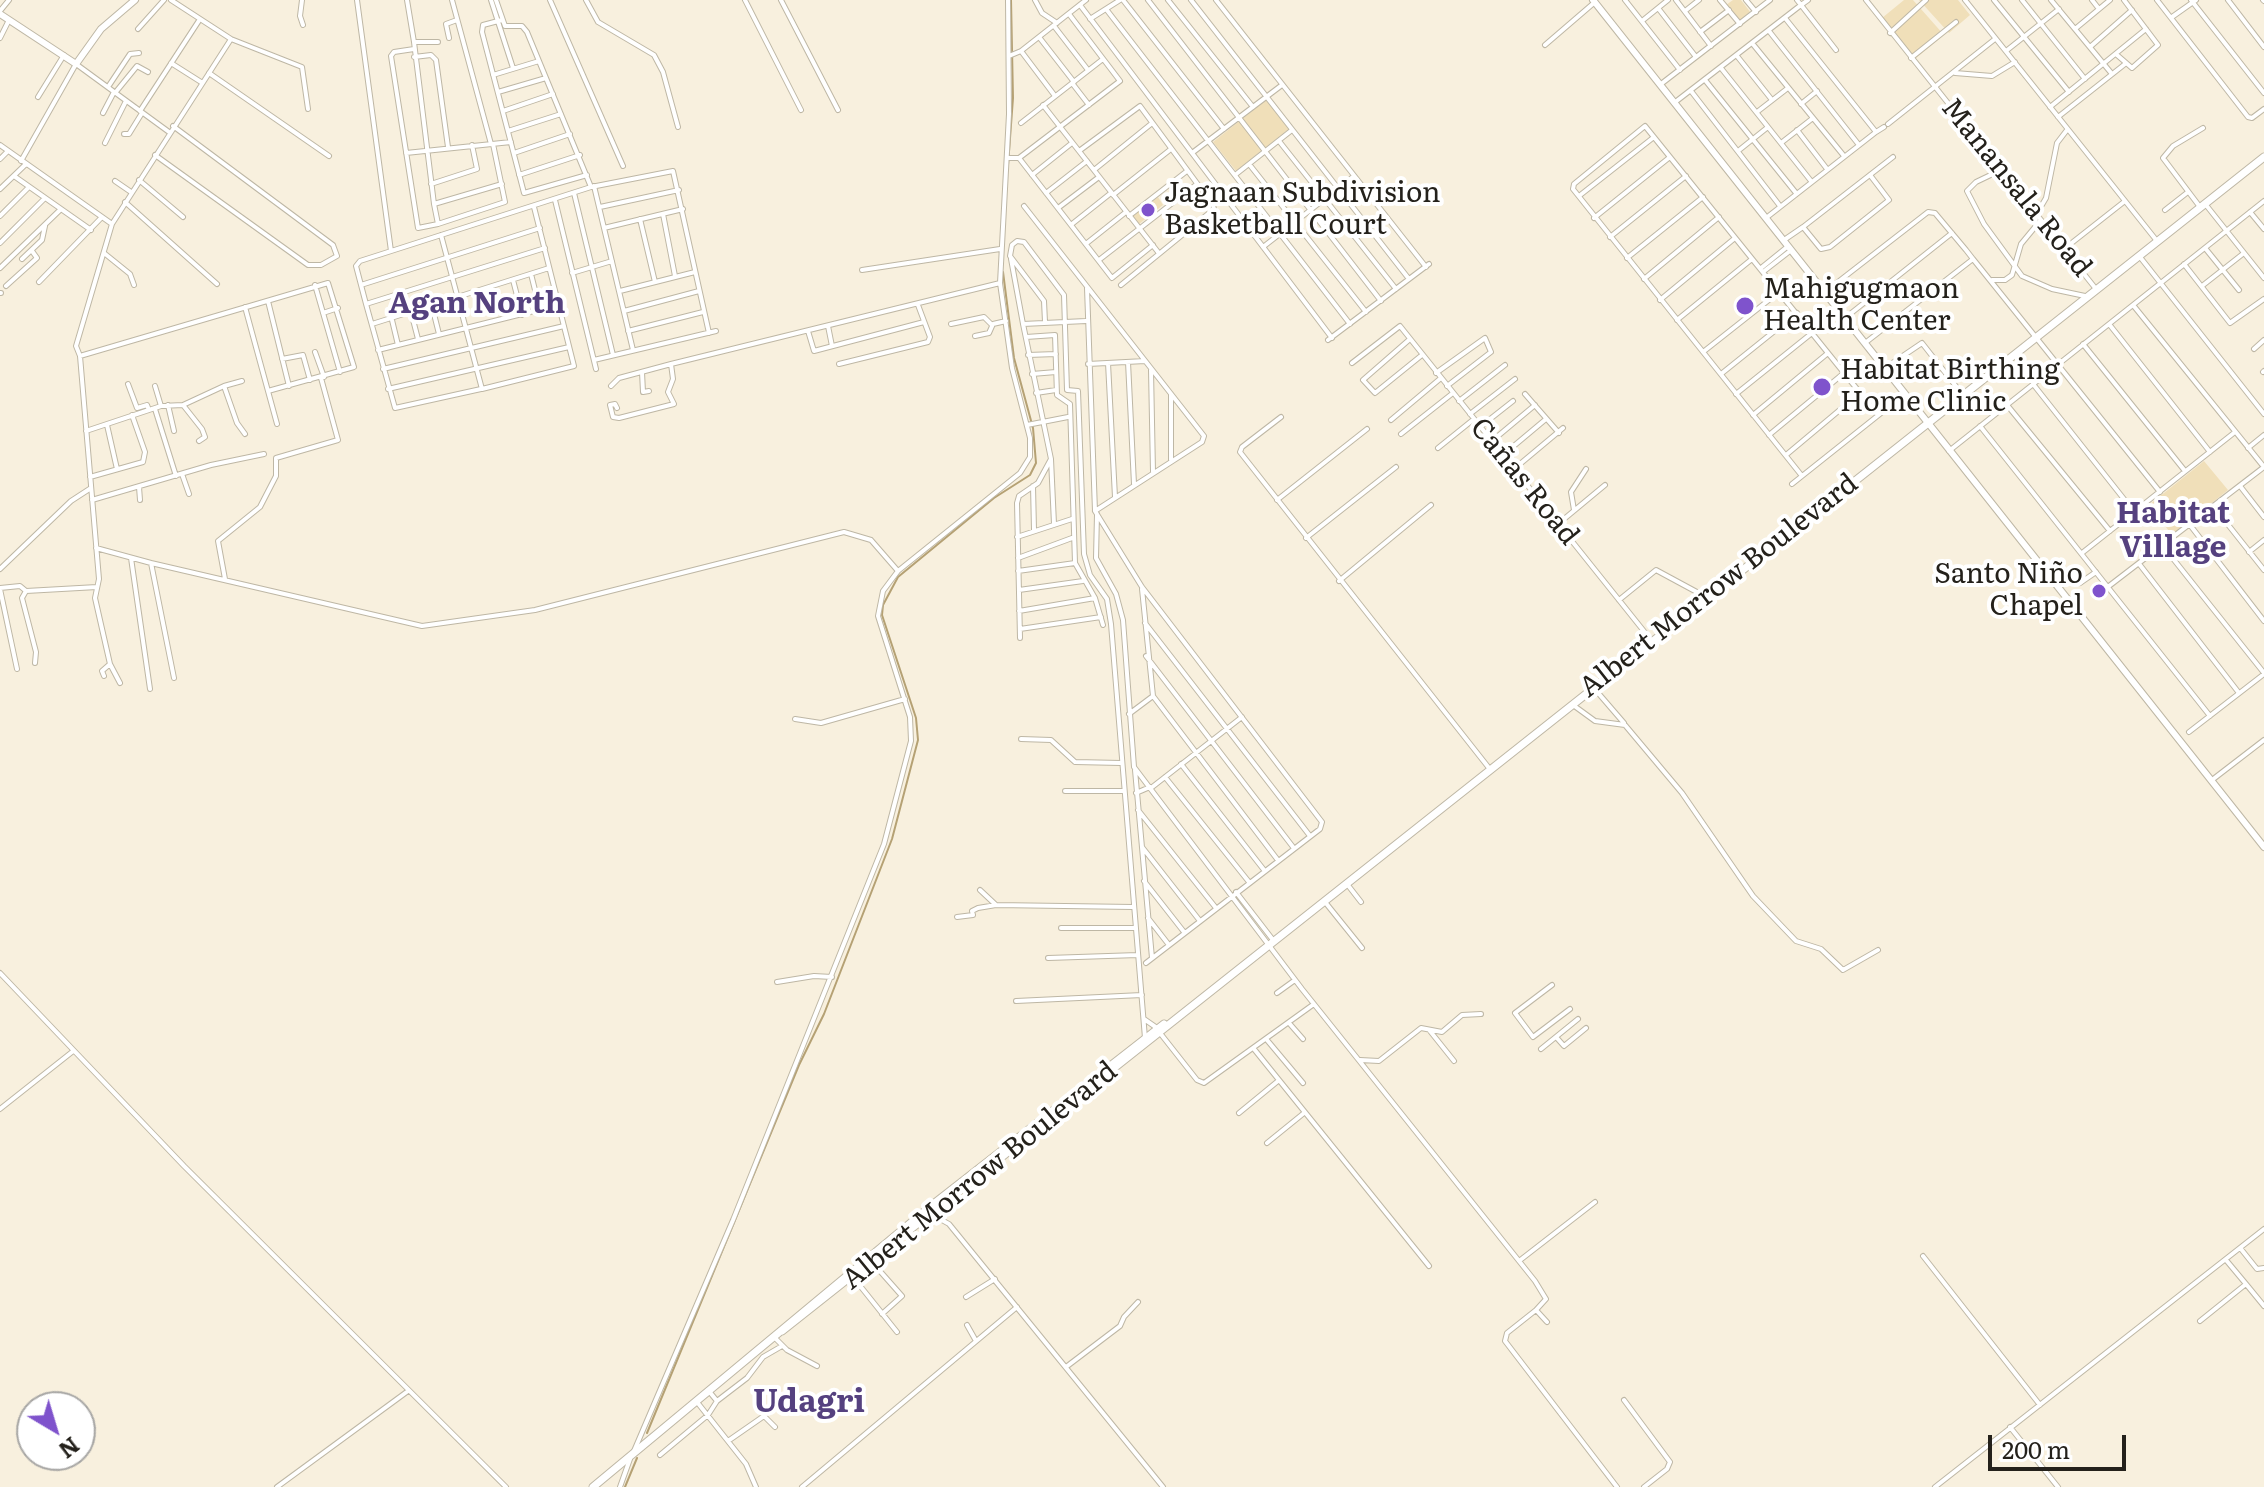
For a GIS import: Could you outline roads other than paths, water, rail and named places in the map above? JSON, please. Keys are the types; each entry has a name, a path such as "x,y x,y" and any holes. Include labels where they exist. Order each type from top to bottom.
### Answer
{"highway":[{"name":"Albert Morrow Boulevard","path":"778,1334 1592,686 2264,157"},
{"name":"Albert Morrow Boulevard","path":"593,1487 936,1202 1159,1030"}],"main road":[{"path":"0,12 76,64 101,29 135,0"},
{"path":"1594,1 2264,847"}],"street":[{"path":"0,12 9,0"},
{"path":"138,29 164,0"},
{"path":"171,0 231,39 303,68 308,109"},
{"path":"302,0 300,16 303,25"},
{"path":"357,0 391,252"},
{"path":"407,0 438,224"},
{"path":"414,49 394,52 391,56 415,226 438,224 505,202 452,0"},
{"path":"550,0 623,166"},
{"path":"586,0 598,22 654,55 663,72 678,127"},
{"path":"745,0 801,110"},
{"path":"781,0 838,110"},
{"path":"620,1487 832,977 884,844 911,741 905,699 878,616 883,591 898,571 1026,468 1031,450 1028,424 1012,368 1000,283 1015,54 1008,0"},
{"path":"1035,0 1088,70"},
{"path":"1015,54 1086,0"},
{"path":"1090,19 1121,0 1224,129"},
{"path":"1148,0 1263,153 1381,301"},
{"path":"1168,0 1253,107"},
{"path":"1191,0 1409,279"},
{"path":"1080,5 1330,339 1427,266 1216,0"},
{"path":"1636,0 1627,2 1680,70"},
{"path":"1642,21 1668,0"},
{"path":"1676,0 1712,46"},
{"path":"1685,11 1699,0"},
{"path":"1720,0 1740,24"},
{"path":"1746,0 1756,12"},
{"path":"1660,85 1770,0"},
{"path":"1797,0 1836,50"},
{"path":"1674,103 1808,0"},
{"path":"1868,2 1875,0"},
{"path":"1890,33 1895,24 1926,0"},
{"path":"1965,0 2157,241"},
{"path":"1994,0 2069,92"},
{"path":"2022,0 2085,79"},
{"path":"2051,0 2112,74"},
{"path":"2092,0 2099,9"},
{"path":"2075,29 2110,0"},
{"path":"2117,55 2132,68 2158,46 2124,0"},
{"path":"2157,0 2248,117 2252,118 2264,109"},
{"path":"2228,0 2264,47"},
{"path":"1545,45 1594,1"},
{"path":"2171,18 2194,1 2264,93"},
{"path":"494,2 513,68"},
{"name":"Manansala Road","path":"1868,2 2096,289"},
{"path":"1658,8 1696,58"},
{"path":"1106,9 1350,324"},
{"path":"2006,51 2059,9"},
{"path":"1700,32 1729,10"},
{"path":"2090,47 2132,10"},
{"path":"1007,158 1019,158 1120,81 1069,14"},
{"path":"1785,18 1876,132"},
{"path":"124,134 129,134 200,19"},
{"path":"0,38 9,20"},
{"path":"449,38 446,24 457,20"},
{"path":"499,21 506,27 524,28 580,155 599,208 633,350"},
{"path":"499,21 482,29 519,175 527,195 587,175"},
{"path":"1911,58 1956,22"},
{"path":"2050,107 2146,29"},
{"path":"1769,31 1859,145"},
{"path":"1039,37 1089,105"},
{"path":"1765,220 1996,38"},
{"path":"120,683 110,664 95,598 96,548 80,356 76,346 112,224 231,39"},
{"path":"414,42 438,42"},
{"path":"1752,43 1844,156"},
{"path":"107,88 130,54 139,53"},
{"path":"1015,54 1055,96"},
{"path":"38,97 64,55"},
{"path":"414,57 431,55 436,60 448,147"},
{"path":"1737,56 1772,100"},
{"path":"1021,123 1103,59"},
{"path":"493,75 539,61"},
{"path":"1954,73 1988,77 2015,62"},
{"path":"171,63 201,82"},
{"path":"0,189 24,162 76,64 169,132"},
{"path":"2057,117 2125,64"},
{"path":"103,113 114,93 137,66 148,72"},
{"path":"1721,68 1811,181"},
{"path":"209,73 329,156"},
{"path":"498,92 546,78"},
{"path":"1705,80 1796,193"},
{"path":"1192,153 1283,84"},
{"path":"1757,112 1788,88"},
{"path":"1690,91 1780,206"},
{"path":"1801,104 1817,91"},
{"path":"503,111 553,94"},
{"path":"105,143 126,101"},
{"path":"1043,105 1158,252"},
{"path":"1079,151 1138,106 1214,209 1121,285"},
{"path":"508,131 561,114"},
{"path":"1781,143 1813,118"},
{"path":"1094,170 1152,124"},
{"path":"155,155 308,265 321,265 337,256 333,245 173,126"},
{"path":"1802,476 1609,238 1579,196 1574,184 1645,126 1878,415"},
{"path":"1738,151 1768,127"},
{"path":"2203,128 2173,146 2163,158 2188,192 2227,231 2264,278"},
{"path":"1235,175 1292,130"},
{"path":"1797,130 1827,169"},
{"path":"2036,215 2046,198 2057,143 2067,130"},
{"path":"514,153 570,134"},
{"path":"1579,196 1654,137"},
{"path":"1279,141 1396,289"},
{"path":"406,153 511,142"},
{"path":"1032,175 1072,143"},
{"path":"0,145 112,224"},
{"path":"431,184 475,171 478,167 472,145"},
{"path":"1071,225 1171,149"},
{"path":"0,159 8,151"},
{"path":"519,175 580,155"},
{"path":"1594,218 1670,157"},
{"path":"1762,270 1803,227 1893,157"},
{"path":"1019,158 1112,278 1153,245"},
{"path":"1046,193 1087,161"},
{"path":"1249,164 1366,312"},
{"path":"574,366 398,409 393,407 358,263 593,187 669,169 675,172 709,333"},
{"path":"2001,170 1976,182 1967,194 2015,269 2034,284 2086,297"},
{"path":"1087,244 1187,171"},
{"path":"1803,227 1823,250 1876,211 1889,199 1870,175"},
{"path":"14,176 91,230"},
{"path":"1263,247 1354,176"},
{"path":"1609,238 1686,176"},
{"path":"1058,208 1099,177"},
{"path":"139,179 183,217"},
{"path":"115,181 131,192"},
{"path":"434,204 502,184"},
{"path":"1099,260 1197,184"},
{"path":"0,216 29,187"},
{"path":"599,208 679,190"},
{"path":"2165,210 2188,192"},
{"path":"574,193 613,355"},
{"path":"1626,259 1703,197"},
{"path":"0,243 45,198"},
{"path":"555,200 596,369"},
{"path":"2064,250 2125,201"},
{"path":"1949,451 2264,201"},
{"path":"125,202 217,284"},
{"path":"1024,206 1204,438 1096,512"},
{"path":"534,207 577,373"},
{"path":"0,268 61,209"},
{"path":"604,228 683,209"},
{"path":"1825,292 1928,212 1935,213 2160,492"},
{"path":"2250,212 2264,229"},
{"path":"663,214 675,276"},
{"path":"39,282 102,217"},
{"path":"1643,279 1719,217"},
{"path":"640,219 655,282"},
{"path":"1989,280 2005,280 2015,269 2021,244 2040,221"},
{"path":"22,259 42,240 46,223"},
{"path":"361,285 540,228"},
{"path":"1845,318 1952,233"},
{"path":"441,235 482,389"},
{"path":"1660,300 1735,238"},
{"path":"1054,524 1051,459 1045,420 1036,393 1010,256 1013,244 1023,242 1064,293 1067,390 1078,391 1084,554 1090,575 1101,588 1109,607 1145,1038"},
{"path":"366,304 545,248"},
{"path":"2205,248 2239,290"},
{"path":"862,270 1000,249"},
{"path":"6,286 37,258 32,251"},
{"path":"103,253 130,274 134,285"},
{"path":"2201,287 2244,253"},
{"path":"2138,255 2264,414"},
{"path":"1010,256 1044,301 1045,322"},
{"path":"1677,320 1752,259"},
{"path":"1865,343 1973,259"},
{"path":"571,273 612,261"},
{"path":"2184,264 2232,324 2264,299"},
{"path":"372,324 549,268"},
{"path":"619,291 695,272"},
{"path":"531,274 540,310"},
{"path":"513,280 522,315"},
{"path":"80,356 328,283 355,365 340,372 268,391"},
{"path":"614,384 671,364 1000,283"},
{"path":"315,285 340,372"},
{"path":"1087,288 1096,558 1116,594 1123,620 1152,958"},
{"path":"624,311 699,291"},
{"path":"1703,352 1779,292"},
{"path":"268,301 289,386"},
{"path":"432,305 439,334"},
{"path":"378,350 558,305"},
{"path":"839,364 928,342 930,337 918,305"},
{"path":"2109,586 2264,467 2133,305"},
{"path":"245,307 277,424"},
{"path":"323,313 338,308"},
{"path":"411,312 418,339"},
{"path":"628,331 703,312"},
{"path":"1720,375 1797,313"},
{"path":"951,324 984,317 992,325"},
{"path":"392,319 398,345"},
{"path":"992,325 1006,321"},
{"path":"1023,324 1086,321"},
{"path":"808,331 814,351 924,322"},
{"path":"2109,324 2210,452"},
{"path":"975,336 989,333 992,325"},
{"name":"Cañas Road","path":"1352,363 1398,325 1651,640"},
{"path":"383,369 564,326"},
{"path":"828,326 832,346"},
{"path":"594,360 716,331"},
{"path":"1026,337 1055,332 1056,390 1059,398 1070,402 1075,563 1095,598 1103,625"},
{"path":"1736,395 1812,333"},
{"path":"1436,373 1485,338 1491,352 1447,386"},
{"path":"1410,339 1363,380 1375,393 1422,355"},
{"path":"2254,349 2264,340"},
{"path":"1885,368 1922,343 1962,394"},
{"path":"2083,344 2185,471"},
{"path":"388,389 569,347"},
{"path":"225,579 219,539 262,504 276,476 276,458 338,440 315,352"},
{"path":"1753,415 1828,353"},
{"path":"1028,355 1056,354"},
{"path":"282,359 303,355 310,380"},
{"path":"1088,364 1145,361"},
{"path":"1128,362 1134,484"},
{"path":"1108,363 1115,497"},
{"path":"617,408 615,404 610,405 613,417 619,418 674,404 668,392 673,379 671,364"},
{"path":"1459,401 1505,365"},
{"path":"1151,369 1153,472"},
{"path":"642,372 643,392 649,391"},
{"path":"1032,374 1056,372"},
{"path":"1769,435 1844,373"},
{"path":"1391,420 1441,378"},
{"path":"1438,448 1515,379"},
{"path":"86,431 164,406 183,405 242,381"},
{"path":"128,384 137,408 147,405 152,410 189,494"},
{"path":"2033,384 2135,513"},
{"path":"155,386 174,431"},
{"path":"224,386 233,414 245,434"},
{"path":"1036,393 1056,390"},
{"path":"1401,434 1453,393"},
{"path":"1786,455 1860,393"},
{"path":"1171,394 1171,460"},
{"path":"1514,469 1561,431 1525,394"},
{"path":"1792,484 1905,394"},
{"path":"1480,427 1513,401"},
{"path":"183,405 202,429 205,437 199,441"},
{"path":"1492,441 1535,405"},
{"path":"2007,405 2110,531"},
{"path":"90,477 145,459 132,415"},
{"path":"1028,424 1069,417"},
{"path":"1281,417 1240,449 1339,581 1489,768"},
{"path":"1503,455 1546,419"},
{"path":"107,425 118,470"},
{"path":"1980,426 2210,716"},
{"path":"1277,500 1367,429"},
{"path":"2082,553 2235,432"},
{"path":"2248,448 2264,435"},
{"path":"92,500 264,454"},
{"path":"1020,638 1017,501 1043,474 1051,459"},
{"path":"1306,538 1396,467"},
{"path":"1574,510 1571,492 1586,469"},
{"path":"1043,474 1052,475"},
{"path":"1558,524 1605,485"},
{"path":"1033,486 1034,530"},
{"path":"2240,486 2264,517"},
{"path":"139,487 140,500"},
{"path":"0,569 71,501 91,488"},
{"path":"1339,581 1431,505"},
{"path":"2214,507 2264,570"},
{"path":"1096,512 1142,587 1321,818 1322,827 1146,963"},
{"path":"1016,537 1072,519"},
{"path":"2190,525 2264,621"},
{"path":"96,548 422,626 535,610 844,532 871,540 898,571"},
{"path":"1017,558 1072,538"},
{"path":"2249,552 2264,540"},
{"path":"2163,546 2264,674 2189,732"},
{"path":"131,558 150,689"},
{"path":"151,563 174,678"},
{"path":"1018,571 1075,563"},
{"path":"2139,564 2239,693"},
{"path":"1619,600 1656,570 1706,597"},
{"path":"2080,583 2096,572"},
{"path":"1019,590 1083,581"},
{"path":"17,669 0,588 20,586 26,591 97,587"},
{"path":"1142,587 1146,655 1153,696 1277,859"},
{"path":"26,591 22,598 36,652 35,663"},
{"path":"1019,611 1095,598"},
{"path":"1020,629 1101,617"},
{"path":"1143,620 1310,836"},
{"path":"1146,655 1293,847"},
{"path":"104,676 102,671 110,664"},
{"path":"1592,686 1682,793 1753,896 1792,938 1800,944 1821,949 1843,970 1878,950"},
{"path":"1129,715 1153,696"},
{"path":"795,719 821,723 905,699"},
{"path":"1571,703 1595,721 1625,725"},
{"path":"1136,793 1150,788 1242,717"},
{"path":"1021,739 1051,740 1075,762 1121,763"},
{"path":"2211,781 2264,740"},
{"path":"1181,764 1264,870"},
{"path":"1134,767 1227,887 1230,897 1270,942"},
{"path":"1165,777 1249,882"},
{"path":"1065,791 1123,791"},
{"path":"1138,810 1216,908"},
{"path":"1140,830 1149,824"},
{"path":"1140,845 1200,921"},
{"path":"1143,880 1184,932"},
{"path":"1345,882 1361,902"},
{"path":"1227,887 1237,892 1295,980 1546,1298 1507,1333 1505,1341 1617,1487"},
{"path":"980,890 996,905"},
{"path":"1145,901 1156,896"},
{"path":"1323,900 1362,948"},
{"path":"957,917 961,919 973,915 972,911 978,908 996,905 1133,907"},
{"path":"1147,916 1169,945"},
{"path":"1061,928 1135,928"},
{"path":"1048,958 1138,955"},
{"path":"0,973 72,1052 506,1487"},
{"path":"777,982 814,976 832,977"},
{"path":"1277,993 1295,980"},
{"path":"1552,985 1515,1013 1533,1037 1570,1009"},
{"path":"1016,1001 1142,995"},
{"path":"1144,1019 1159,1030 1200,1083 1210,1080 1242,1053 1254,1049 1314,1004"},
{"path":"1360,1060 1379,1061 1421,1028 1442,1032 1462,1015 1481,1014"},
{"path":"1541,1049 1578,1019"},
{"path":"1289,1023 1303,1039"},
{"path":"1556,1037 1564,1046 1586,1028"},
{"path":"1428,1029 1454,1061"},
{"path":"1267,1040 1303,1083"},
{"path":"1254,1049 1429,1266"},
{"path":"0,1109 72,1052"},
{"path":"1239,1113 1278,1081"},
{"path":"1267,1143 1304,1113"},
{"path":"1519,1261 1595,1202"},
{"path":"940,1207 940,1219"},
{"path":"920,1223 940,1219 949,1224 1163,1487"},
{"path":"1935,1487 2264,1231"},
{"path":"2241,1249 2257,1269 2264,1268"},
{"path":"1923,1256 2040,1405"},
{"path":"2226,1260 2264,1306"},
{"path":"879,1270 902,1296 882,1314"},
{"path":"853,1277 897,1332"},
{"path":"966,1297 995,1279"},
{"path":"2200,1321 2246,1284"},
{"path":"1066,1367 1120,1326 1138,1302"},
{"path":"802,1487 1017,1307"},
{"path":"1536,1310 1547,1322"},
{"path":"967,1325 976,1341"},
{"path":"778,1334 782,1346 817,1366"},
{"path":"660,1455 708,1415 717,1401 747,1378 763,1357 782,1346"},
{"path":"708,1390 717,1401"},
{"path":"277,1487 408,1391"},
{"path":"1624,1400 1670,1462 1669,1467 1644,1487"},
{"path":"697,1402 746,1464 756,1487"},
{"path":"728,1441 764,1416 775,1427"},
{"path":"2010,1427 2058,1487"}],"waterway":[{"path":"1008,165 1013,98 1011,0"},
{"path":"647,1433 799,1065 824,1014 892,839 918,740 916,718 882,615 883,605 898,577 994,498 1030,475 1036,463 1033,428 1014,358 1003,272"},
{"path":"625,1487 637,1458"}],"place":[{"name":"Jagnaan Subdivision Basketball Court","path":"1148,210"},
{"name":"Mahigugmaon Health Center","path":"1745,306"},
{"name":"Habitat Birthing Home Clinic","path":"1822,387"},
{"name":"Santo Niño Chapel","path":"2099,591"}],"district":[{"name":"Agan North","path":"477,304"},
{"name":"Habitat Village","path":"2173,531"},
{"name":"Udagri","path":"809,1403"}]}
